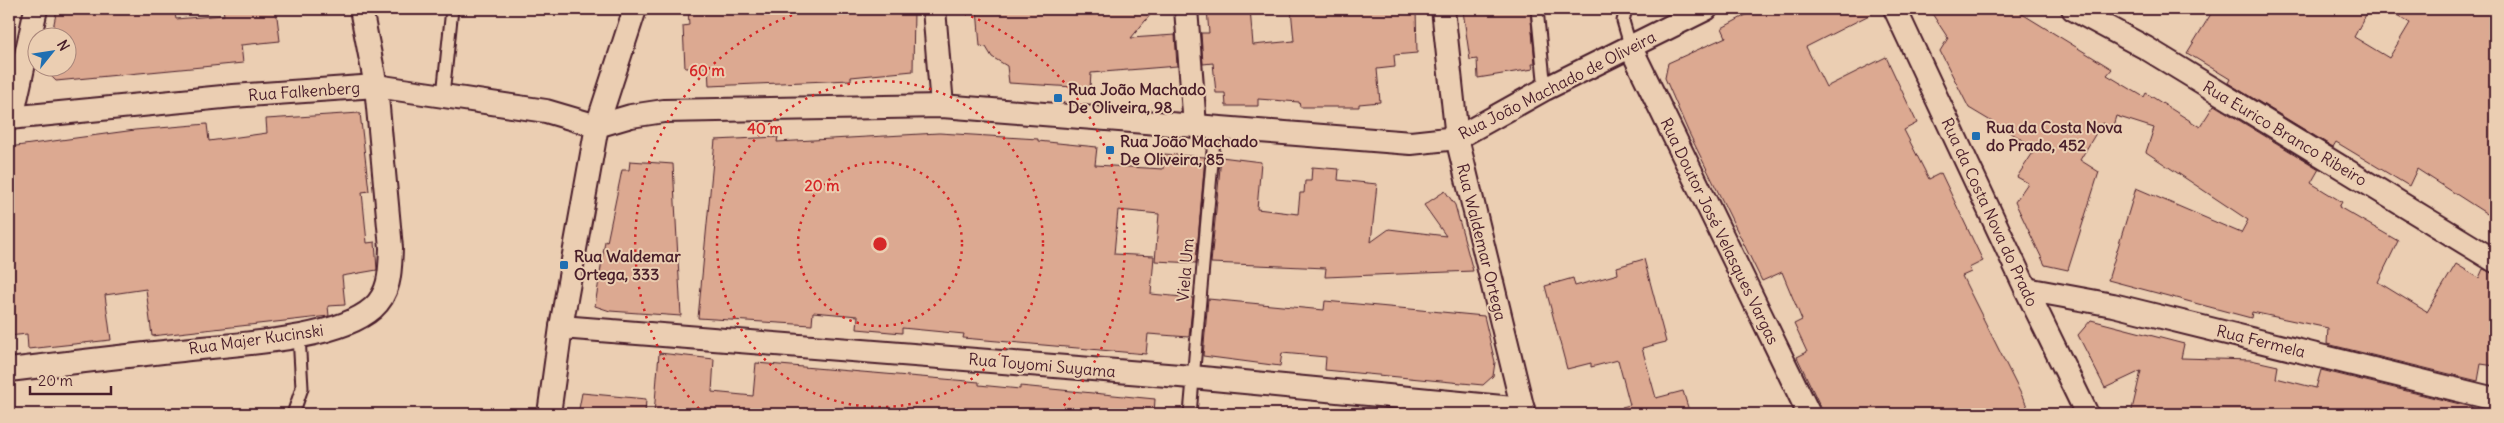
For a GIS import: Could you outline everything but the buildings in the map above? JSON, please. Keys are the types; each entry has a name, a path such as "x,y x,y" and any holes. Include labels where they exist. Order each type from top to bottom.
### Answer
{"street":[{"path":"10,118 36,9"},
{"name":"Rua Majer Kucinski","path":"9,370 299,336 351,321 373,308 385,293 390,271 391,248 376,86 361,9"},
{"path":"550,414 561,327 597,126 635,9"},
{"path":"934,9 942,106"},
{"path":"1186,9 1205,127"},
{"name":"Rua Waldemar Ortega","path":"1443,9 1457,138 1523,411"},
{"name":"Rua João Machado de Oliveira","path":"597,126 631,116 664,111 942,106 1411,144 1457,138 1545,89 1631,48 1706,9"},
{"name":"Rua da Costa Nova do Prado","path":"1895,9 2026,290 2087,414"},
{"name":"Rua Eurico Branco Ribeiro","path":"2073,9 2146,48 2495,261"},
{"name":"Rua Doutor José Velasques Vargas","path":"1631,48 1810,414"},
{"name":"Rua Falkenberg","path":"10,118 243,95 376,86 546,111 597,126"},
{"name":"Rua Fermela","path":"2026,290 2113,305 2495,399"},
{"name":"Rua Toyomi Suyama","path":"561,327 1192,377 1523,411"}],"lane":[{"path":"443,95 452,9"},
{"path":"1537,9 1545,89"},
{"path":"1626,9 1623,21 1631,48"},
{"name":"Viela Um","path":"1190,414 1205,127"},
{"path":"293,414 299,402 302,388 299,336"}],"place":[{"name":"Rua João Machado De Oliveira, 98","path":"1058,98"},
{"name":"Rua da Costa Nova do Prado, 452","path":"1976,136"},
{"name":"Rua João Machado De Oliveira, 85","path":"1110,150"},
{"name":"Rua Waldemar Ortega, 333","path":"564,265"}]}
